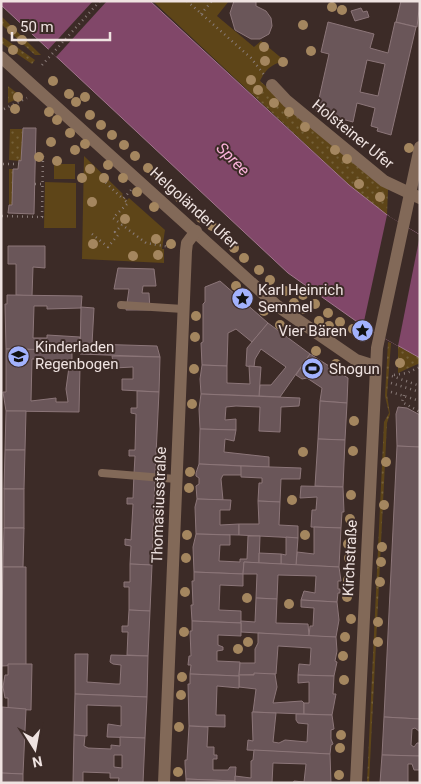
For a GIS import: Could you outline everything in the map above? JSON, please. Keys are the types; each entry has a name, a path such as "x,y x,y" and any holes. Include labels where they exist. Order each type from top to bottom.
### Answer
{"street":[{"name":"Helgoländer Ufer","path":"1,58 140,180 276,305 356,360 375,366"},
{"name":"Holsteiner Ufer","path":"272,85 287,101 384,181 415,196"},
{"name":"Kirchstraße","path":"356,783 375,366 404,226 415,196 420,147"},
{"name":"Thomasiusstraße","path":"164,783 186,251 187,243 196,231"}],"lane":[{"path":"121,305 183,309"},
{"path":"102,473 176,479"}],"path":[{"path":"42,65 100,1"},
{"path":"187,1 251,58 263,73"},
{"path":"202,14 212,1"},
{"path":"4,109 27,98"},
{"path":"2,216 42,217 43,154"},
{"path":"3,164 19,164"},
{"path":"102,179 128,203 113,218 146,243 170,247"},
{"path":"123,199 140,180"},
{"path":"35,184 42,184"},
{"path":"92,234 108,247 118,235 115,232 122,225"},
{"path":"420,367 407,373 392,376 420,386"},
{"path":"391,383 420,392"},
{"path":"391,392 420,401"},
{"path":"404,395 402,402 420,412"}],"shaded area":[{"path":"153,1 247,59 261,82 388,189 387,215 349,185"},
{"path":"153,1 229,1 217,16 254,47 261,41 285,61 277,63 264,73 252,94"},
{"path":"1,16 41,55 35,55 1,24"},
{"path":"1,36 35,60 32,64 1,43"},
{"path":"8,86 22,97 8,103"},
{"path":"10,129 23,129 21,161 9,160"},
{"path":"84,156 127,200 129,198 165,230 162,249 164,249 164,263 82,259"},
{"path":"54,164 75,164 75,179 54,179"},
{"path":"9,169 13,169 12,205 9,205"},
{"path":"45,182 76,183 76,228 44,228"},
{"path":"388,342 391,343 387,395 390,414 387,423 369,783 367,783 384,422 389,413 385,396"},
{"path":"398,346 420,358 420,363 398,373"}],"water":[{"name":"Spree","path":"1,1 150,1 349,185 391,218 420,235 420,358 363,326 288,273 1,5"}],"pier":[{"path":"93,1 107,1 56,57 48,50"},
{"path":"387,215 420,235 398,346 363,326"}],"building":[{"path":"234,1 256,1 256,6 266,11 271,18 272,26 269,34 260,39 251,39 235,30 230,13"},
{"path":"401,1 420,1 417,27 396,22"},
{"path":"361,8 363,12 367,11 369,17 355,21 351,11"},
{"path":"328,22 374,34 370,48 388,53 395,22 416,27 391,135 377,131 378,128 371,126 375,108 357,103 353,122 316,112 329,54 321,52","holes":["367,60 385,64 378,96 360,92"]},
{"path":"23,128 36,128 34,214 8,213 9,205 12,205 13,169 18,169 19,160 21,161"},
{"path":"8,246 45,246 45,268 33,267 32,296 16,295 16,264 8,264"},
{"path":"118,268 154,269 156,286 143,286 142,293 149,293 150,310 126,310 129,289 114,289"},
{"path":"220,281 268,323 252,342 236,329 228,333 227,366 202,365 201,343 203,342 205,287"},
{"path":"7,295 82,296 81,308 47,309 47,306 34,306 33,338 47,338 47,335 80,337 80,350 6,349 5,304 7,304"},
{"path":"81,307 94,308 92,344 157,346 160,357 80,354"},
{"path":"268,323 310,354 280,397 259,396 260,385 271,385 286,367 261,349 255,359 254,367 246,366 247,348"},
{"path":"6,349 72,350 72,359 68,362 45,363 44,359 32,359 31,401 56,398 56,402 68,402 66,389 69,367 80,367 79,412 6,411 3,392 6,392"},
{"path":"310,354 348,378 347,403 320,401 322,388 307,378 302,379 296,375"},
{"path":"112,356 160,357 159,392 122,390 122,379 133,379 133,367 114,368"},
{"path":"202,365 227,366 227,383 250,384 249,366 261,367 259,396 201,394 200,379"},
{"path":"137,391 159,392 155,475 134,474 135,456 129,456 129,450 135,450 136,414 131,413 131,408 137,408"},
{"path":"201,394 300,398 299,406 281,407 280,432 259,431 260,407 236,406 226,407 225,420 236,419 236,430 200,429 199,409"},
{"path":"320,401 347,403 345,440 318,439"},
{"path":"398,407 407,408 420,415 420,447 397,446 396,414"},
{"path":"6,411 26,411 25,450 5,450"},
{"path":"200,429 236,430 234,441 225,439 224,452 269,457 269,467 199,464"},
{"path":"318,439 345,440 343,487 315,486"},
{"path":"397,446 420,447 420,719 384,717"},
{"path":"5,450 25,450 24,489 4,489"},
{"path":"199,464 241,466 242,475 223,475 221,479 223,500 197,499 196,486 199,484 199,478 196,476 196,473"},
{"path":"241,466 301,468 300,479 281,479 280,502 258,501 259,483 262,483 262,478 241,477"},
{"path":"134,474 155,475 152,565 130,564 131,546 125,545 125,539 131,540 133,504 127,504 127,498 133,498"},
{"path":"301,486 343,487 344,512 342,512 341,528 311,527 312,510 316,510 317,497 300,498"},
{"path":"4,489 24,489 24,528 4,528"},
{"path":"197,499 231,500 230,510 220,510 220,525 239,524 239,535 196,534 195,507"},
{"path":"258,501 280,502 279,525 298,526 298,538 239,535 239,524 259,524"},
{"path":"314,527 341,528 339,567 296,565 297,552 314,554"},
{"path":"4,528 24,528 23,567 3,567"},
{"path":"196,534 230,535 230,545 220,545 219,561 240,562 240,559 247,559 248,536 260,536 259,563 244,562 243,574 194,572 193,547"},
{"path":"286,537 298,538 296,565 281,564 281,554 286,555"},
{"path":"259,553 281,554 281,564 259,563"},
{"path":"244,562 339,567 341,581 338,581 340,593 338,593 337,602 301,600 304,591 315,593 316,576 278,575 277,599 256,598 257,574 243,574"},
{"path":"130,564 152,565 150,611 129,610 129,587 124,587 124,582 130,582"},
{"path":"3,567 26,567 26,665 1,666"},
{"path":"194,572 243,574 243,586 220,585 219,610 241,611 241,623 192,621 191,605 193,605 192,581 194,581"},
{"path":"256,598 277,599 276,623 308,624 309,636 241,632 241,621 255,622"},
{"path":"301,600 337,602 339,620 336,637 309,636 310,626 313,626 314,608 301,607"},
{"path":"129,610 150,611 148,656 127,655 128,632 122,632 122,626 128,626"},
{"path":"192,621 241,623 241,636 218,635 218,645 223,647 223,650 217,651 217,661 240,662 239,676 190,674 191,665 188,665 189,656 191,656 190,631 192,631"},
{"path":"258,633 336,637 337,651 335,661 337,662 334,676 298,675 299,664 310,665 311,648 278,646 276,674 239,675 240,663 255,663"},
{"path":"75,654 88,654 87,682 116,684 120,684 121,665 110,662 111,655 148,656 147,697 75,694"},
{"path":"8,664 32,664 31,710 8,709 8,698 5,698 3,687 5,675 8,675"},
{"path":"254,673 275,674 277,687 273,703 302,701 304,703 304,714 253,712 256,689 239,687 239,675 254,675"},
{"path":"190,674 239,676 239,688 217,686 216,715 225,715 225,727 189,726 188,684 190,684"},
{"path":"298,675 334,676 333,694 336,694 332,715 304,714 304,703 309,703 309,682 298,683"},
{"path":"75,694 147,697 145,738 107,737 108,724 121,726 121,706 87,705 87,736 74,735"},
{"path":"2,707 26,709 23,774 1,773"},
{"path":"252,712 276,713 273,742 279,743 285,740 307,742 308,724 298,723 296,714 332,715 334,729 331,730 333,744 331,745 330,754 247,750 248,740 253,741"},
{"path":"384,717 420,719 420,732 415,728 412,729 411,745 414,747 417,743 420,743 420,756 382,755"},
{"path":"189,726 208,727 207,747 214,747 214,755 217,755 217,759 213,759 213,770 228,770 230,767 236,767 235,781 186,779 185,760 187,760"},
{"path":"74,735 85,736 84,746 88,748 111,749 111,745 120,746 120,737 145,738 143,783 118,783 119,778 110,778 110,773 83,772 83,783 73,783","holes":["114,755 122,755 122,768 114,767"]},
{"path":"254,750 330,754 331,783 293,783 294,781 304,782 306,764 273,763 272,783 235,783 235,776 251,778 251,761 253,760"},
{"path":"382,755 420,756 420,770 414,770 412,764 408,764 408,783 380,783"},
{"path":"1,773 23,774 23,783 1,783"},
{"path":"186,779 235,781 235,783 186,783"}],"place":[{"name":"Karl Heinrich Semmel","path":"242,299"},
{"name":"Vier Bären","path":"363,331"},
{"name":"Kinderladen Regenbogen","path":"19,356"},
{"name":"Shogun","path":"313,369"}]}
